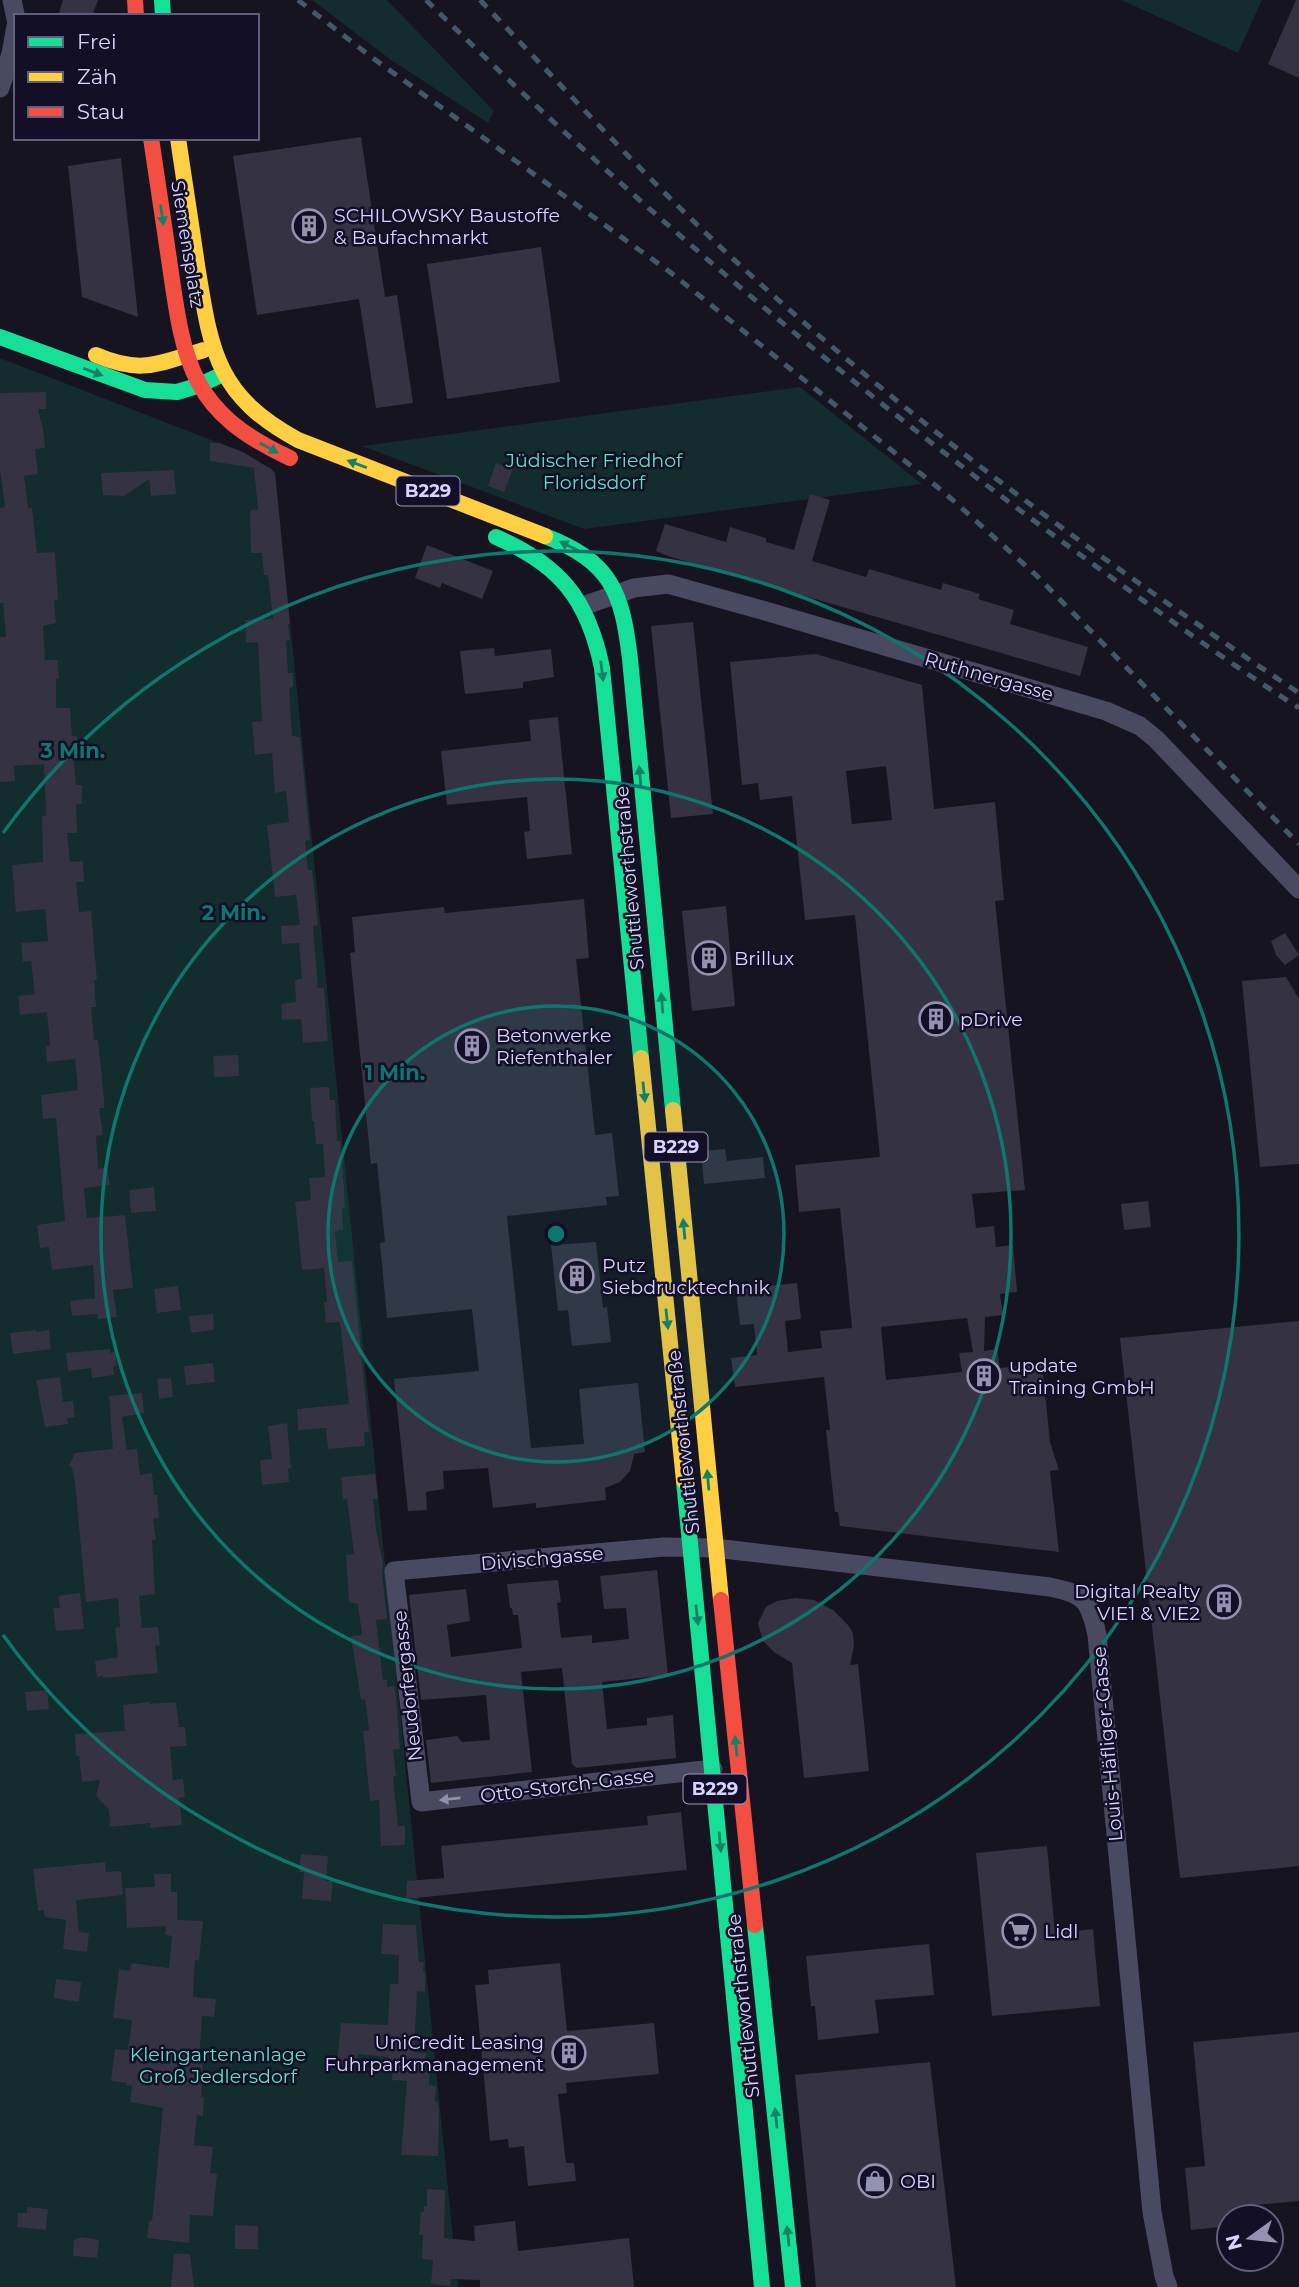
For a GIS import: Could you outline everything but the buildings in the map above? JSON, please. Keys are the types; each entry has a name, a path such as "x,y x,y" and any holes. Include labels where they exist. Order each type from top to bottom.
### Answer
{"main road":[{"name":"Siemensplatz","path":"151,140 179,328 186,355 200,386"},
{"name":"Siemensplatz","path":"178,140 202,304 212,347 224,374"},
{"path":"0,337 141,390 170,394 200,386 224,374"},
{"path":"85,351 129,366 147,365 212,347"},
{"name":"B229","path":"224,374 235,392 268,424 328,453 573,548 594,562 615,593"},
{"path":"200,386 216,407 240,429 267,447 299,462"},
{"name":"B229","path":"482,531 535,555 558,574 583,606"},
{"name":"Shuttleworthstraße","path":"615,593 627,642 715,1548 793,2287"},
{"name":"Shuttleworthstraße","path":"583,606 593,629 602,668 713,1769 762,2287"},
{"path":"753,2190 783,2186"}],"street":[{"path":"0,88 14,37"},
{"name":"Ruthnergasse","path":"583,606 634,588 667,584 1121,717 1156,738 1299,889"},
{"name":"Divischgasse","path":"394,1571 649,1548 690,1548"},
{"name":"Louis-Häfliger-Gasse","path":"690,1548 715,1548 1050,1587 1085,1599 1093,1614 1097,1636 1152,2212 1168,2287"},
{"name":"Neudorfergasse","path":"394,1571 421,1802"},
{"name":"Otto-Storch-Gasse","path":"421,1802 713,1769"}],"green space":[{"path":"312,0 387,0 494,111 488,123 391,60"},
{"path":"1121,0 1262,0 1238,53"},
{"name":"Kleingartenanlage Groß Jedlersdorf","path":"0,358 242,452 275,473 458,2287 0,2287"},
{"name":"Jüdischer Friedhof Floridsdorf","path":"800,387 922,484 584,529 362,446"}],"railway":[{"path":"298,0 374,59 670,272 946,494 1036,575 1299,844"},
{"path":"426,0 583,149 829,361 1086,559 1218,654 1299,708"},
{"path":"480,0 665,193 729,255 864,374 1005,486 1151,592 1299,693"}],"traffic: fast":[{"path":"162,0 163,14"},
{"path":"0,337 145,390 177,392 219,376"},
{"path":"545,536 567,546 599,568 617,597 623,615 630,659 673,1110"},
{"path":"496,537 538,560 568,587 589,622 596,644 602,668 641,1058"},
{"path":"684,1481 762,2287"},
{"path":"755,1925 793,2287"}],"traffic: slow":[{"path":"178,140 202,295 213,346 233,387 249,406 298,440 545,536"},
{"path":"96,355 139,366 162,363 204,350"},
{"path":"641,1058 684,1481"},
{"path":"673,1110 721,1600"}],"traffic: jam":[{"path":"135,0 136,14"},
{"path":"151,140 175,301 188,358 198,382 212,403 231,423 257,441 290,458"},
{"path":"721,1600 755,1925"}],"place":[{"name":"SCHILOWSKY Baustoffe & Baufachmarkt","path":"309,226"},
{"name":"Brillux","path":"709,958"},
{"name":"pDrive","path":"936,1019"},
{"name":"Betonwerke Riefenthaler","path":"472,1046"},
{"name":"Putz Siebdrucktechnik","path":"577,1276"},
{"name":"update Training GmbH","path":"984,1376"},
{"name":"Digital Realty VIE1 & VIE2","path":"1224,1602"},
{"name":"Lidl","path":"1019,1931"},
{"name":"UniCredit Leasing Fuhrparkmanagement","path":"569,2053"},
{"name":"OBI","path":"875,2181"}]}
